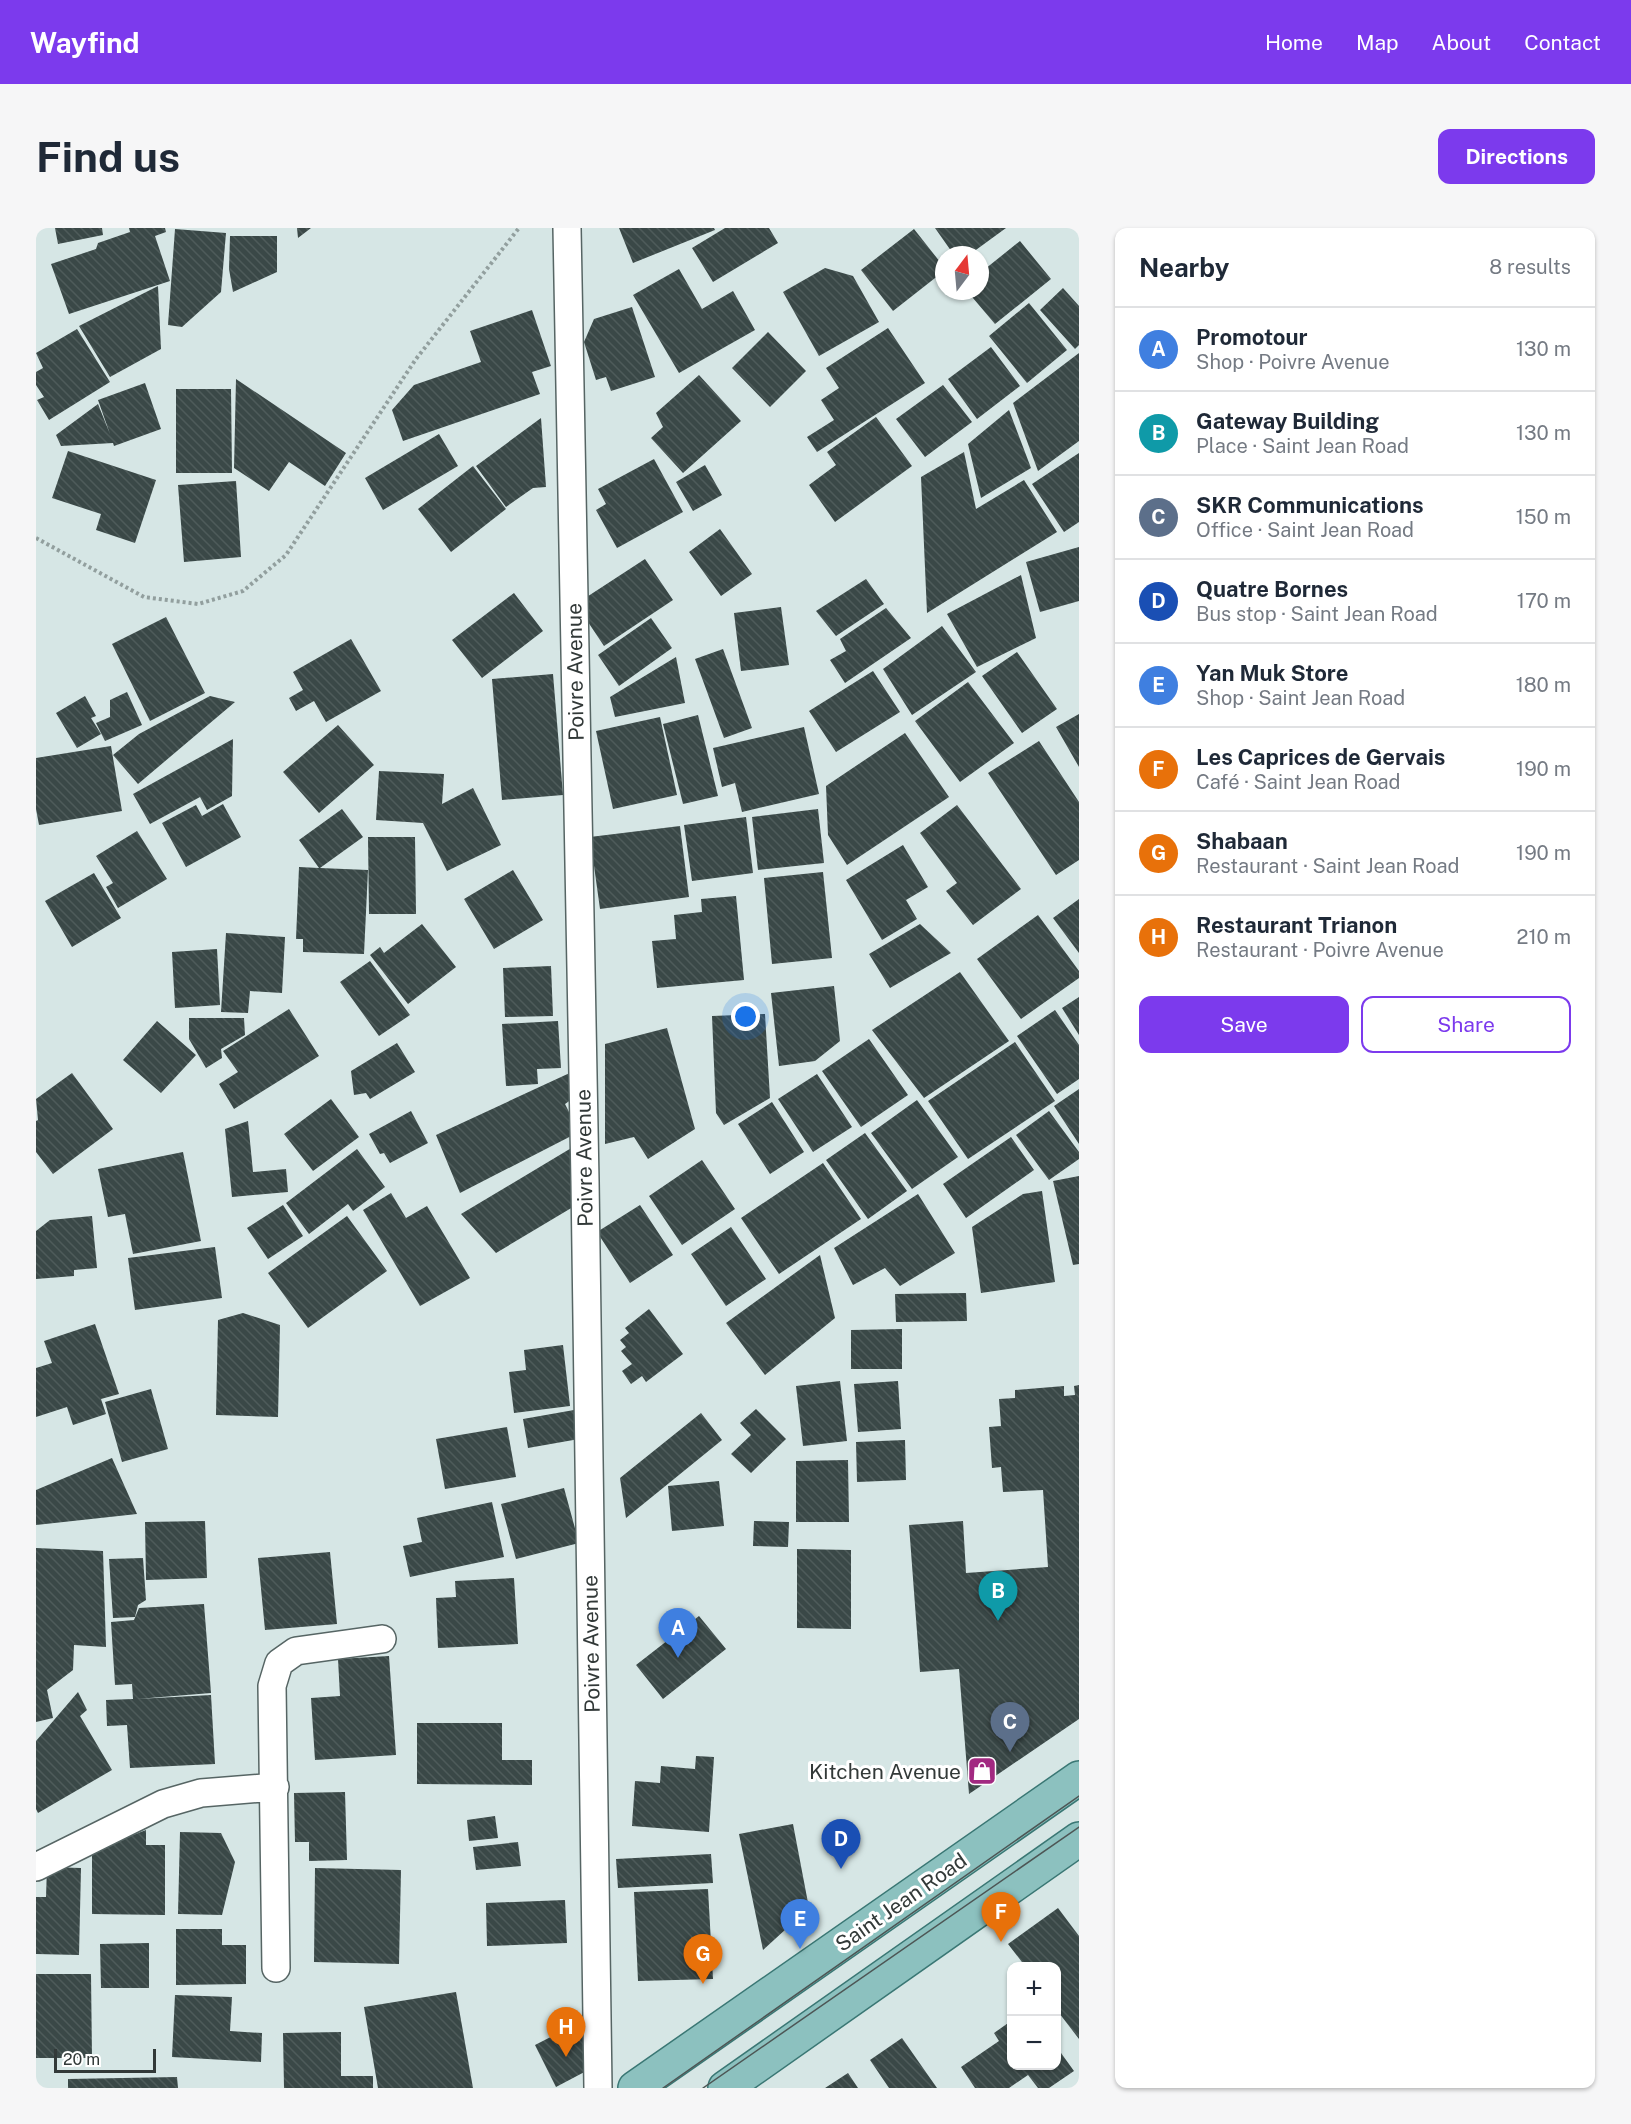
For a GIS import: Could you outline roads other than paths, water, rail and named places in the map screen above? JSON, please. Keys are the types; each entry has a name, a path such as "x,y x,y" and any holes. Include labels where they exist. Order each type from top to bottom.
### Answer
{"main road":[{"name":"Saint Jean Road","path":"635,2088 1079,1778"},
{"path":"725,2088 1079,1839"}],"street":[{"name":"Poivre Avenue","path":"567,228 598,2088"},
{"path":"276,1968 272,1686 279,1663 296,1651 382,1639"},
{"path":"36,1867 163,1804 201,1793 275,1787"}],"tram line":[{"path":"663,2088 1079,1796"},
{"path":"703,2088 1079,1827"}],"place":[{"name":"Gateway Building","path":"998,1621"},
{"name":"Promotour","path":"678,1658"},
{"name":"SKR Communications","path":"1010,1752"},
{"name":"Kitchen Avenue","path":"982,1771"},
{"name":"Quatre Bornes","path":"841,1869"},
{"name":"Les Caprices de Gervais","path":"1001,1942"},
{"name":"Yan Muk Store","path":"800,1949"},
{"name":"Shabaan","path":"703,1984"},
{"name":"Restaurant Trianon","path":"566,2057"}]}
